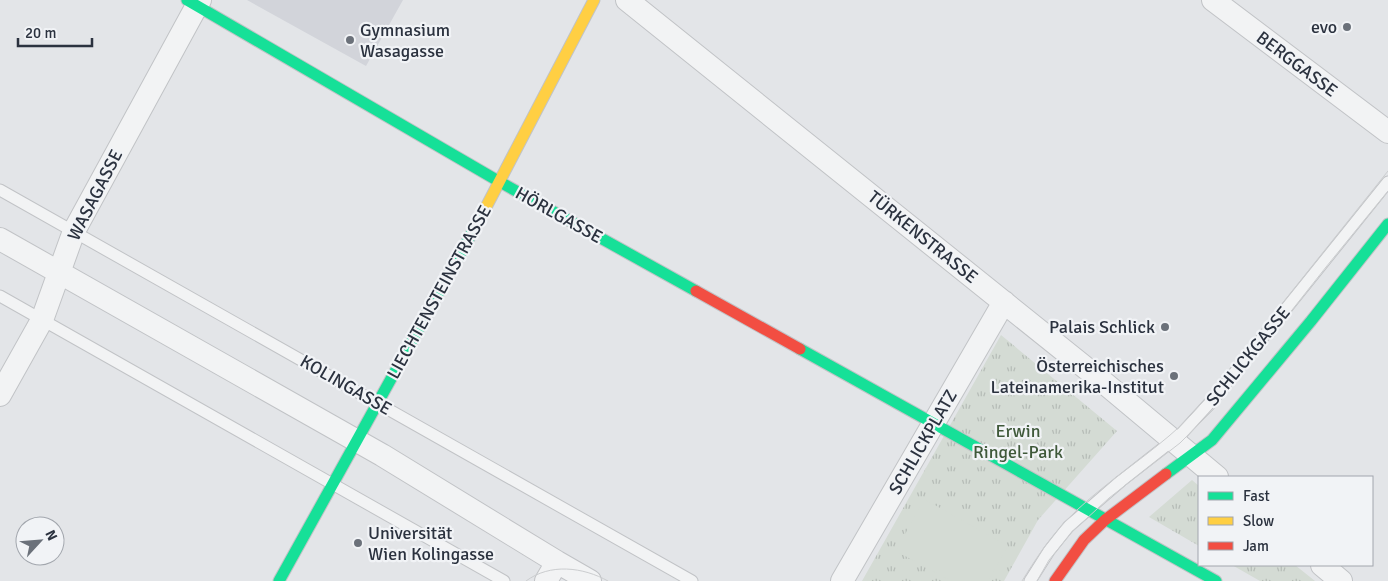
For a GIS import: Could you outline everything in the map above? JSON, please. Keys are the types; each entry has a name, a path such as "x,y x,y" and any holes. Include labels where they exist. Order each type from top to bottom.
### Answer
{"main road":[{"name":"LIECHTENSTEINSTRASSE","path":"279,581 500,182 594,0"},
{"name":"HÖRLGASSE","path":"195,2 500,182 933,424"},
{"name":"SCHLICKGASSE","path":"1105,520 1212,440 1311,321 1388,224"},
{"path":"933,424 1216,581"},
{"path":"1055,581 1084,540 1105,520"}],"street":[{"name":"TÜRKENSTRASSE","path":"627,0 1004,302 1216,476"},
{"name":"BERGGASSE","path":"1212,0 1385,131"},
{"name":"WASAGASSE","path":"0,395 42,320 74,231 195,2"},
{"path":"0,239 357,441 551,572 590,581"},
{"name":"SCHLICKPLATZ","path":"842,581 1004,302"},
{"path":"1323,566 1341,581"}],"lane":[{"name":"SCHLICKGASSE","path":"1030,581 1068,527 1192,423 1388,182"},
{"name":"KOLINGASSE","path":"0,190 692,581"},
{"path":"0,296 504,581"}],"shaded area":[{"name":"Gymnasium Wasagasse","path":"247,0 403,0 366,66"}],"green space":[{"name":"Erwin Ringel-Park","path":"1001,335 1117,431 1038,520 1004,581 862,581"},
{"path":"1192,480 1198,485 1198,545 1149,517"},
{"path":"924,499 1008,546 988,581 951,581 896,551"},
{"path":"1234,566 1296,566 1315,581 1260,581"}],"tram line":[{"path":"1022,581 1047,543 1077,510 1156,447 1185,421 1209,395 1388,171"},
{"path":"1037,581 1049,560 1073,531 1109,498 1180,443 1213,410 1388,191"},
{"path":"526,581 535,575 556,569 577,570 608,581"}],"traffic: fast":[{"path":"187,0 500,182 696,291"},
{"path":"279,581 484,211"},
{"path":"1166,474 1212,440 1311,321 1388,224"},
{"path":"800,349 1216,581"}],"traffic: slow":[{"path":"484,211 594,0"}],"traffic: jam":[{"path":"696,291 800,349"},
{"path":"1055,581 1084,540 1105,520 1166,474"}],"place":[{"name":"evo","path":"1347,27"},
{"name":"Gymnasium Wasagasse","path":"350,40"},
{"name":"Palais Schlick","path":"1165,327"},
{"name":"Österreichisches Lateinamerika-Institut","path":"1174,376"},
{"name":"Universität Wien Kolingasse","path":"358,543"}]}
